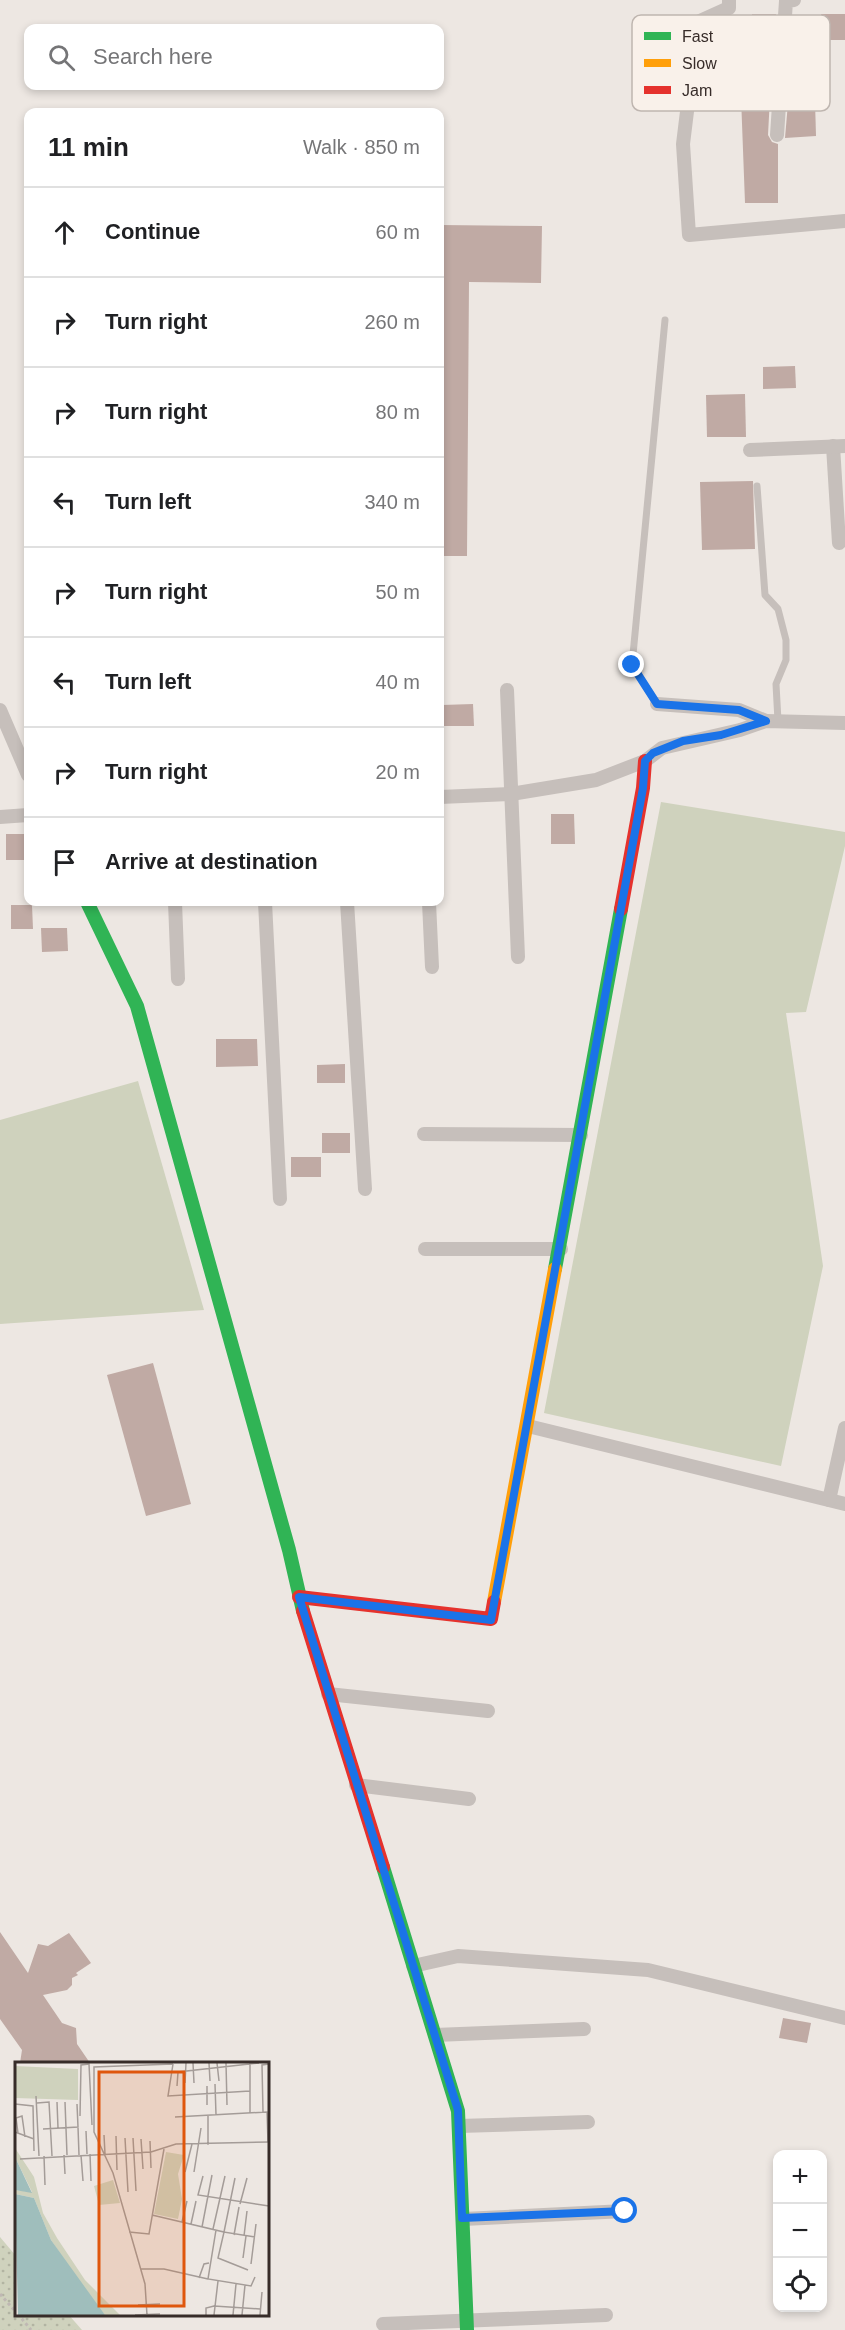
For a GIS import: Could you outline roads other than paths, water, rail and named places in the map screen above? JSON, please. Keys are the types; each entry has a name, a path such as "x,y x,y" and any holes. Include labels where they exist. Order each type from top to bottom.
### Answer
{"street":[{"path":"714,15 729,8 729,0"},
{"path":"785,15 786,1 794,0"},
{"path":"687,111 683,144 689,235 845,221"},
{"path":"777,135 779,111"},
{"path":"750,450 839,446 839,543"},
{"path":"507,690 518,957"},
{"path":"657,704 739,710 772,721 845,723"},
{"path":"0,710 24,766"},
{"path":"444,797 511,794 596,780 645,761 653,753 683,741 721,735 772,721"},
{"path":"299,1597 491,1620 561,1249 641,799 645,761"},
{"path":"0,817 24,815"},
{"path":"89,906 137,1006 289,1550 299,1597 458,2110 467,2325"},
{"path":"175,906 178,979"},
{"path":"265,906 280,1199"},
{"path":"347,906 365,1189"},
{"path":"429,906 432,967"},
{"path":"424,1134 581,1136"},
{"path":"425,1249 561,1249"},
{"path":"528,1426 845,1504"},
{"path":"829,1500 845,1428"},
{"path":"328,1694 488,1711"},
{"path":"356,1785 469,1799"},
{"path":"413,1966 458,1956 648,1970 845,2018"},
{"path":"435,2035 584,2029"},
{"path":"459,2127 588,2122"},
{"path":"462,2218 625,2211"},
{"path":"383,2324 467,2325 606,2314"}],"lane":[{"path":"657,704 632,665 666,320"},
{"path":"757,486 765,595 778,609 786,640 786,660 776,684 772,721"}]}
